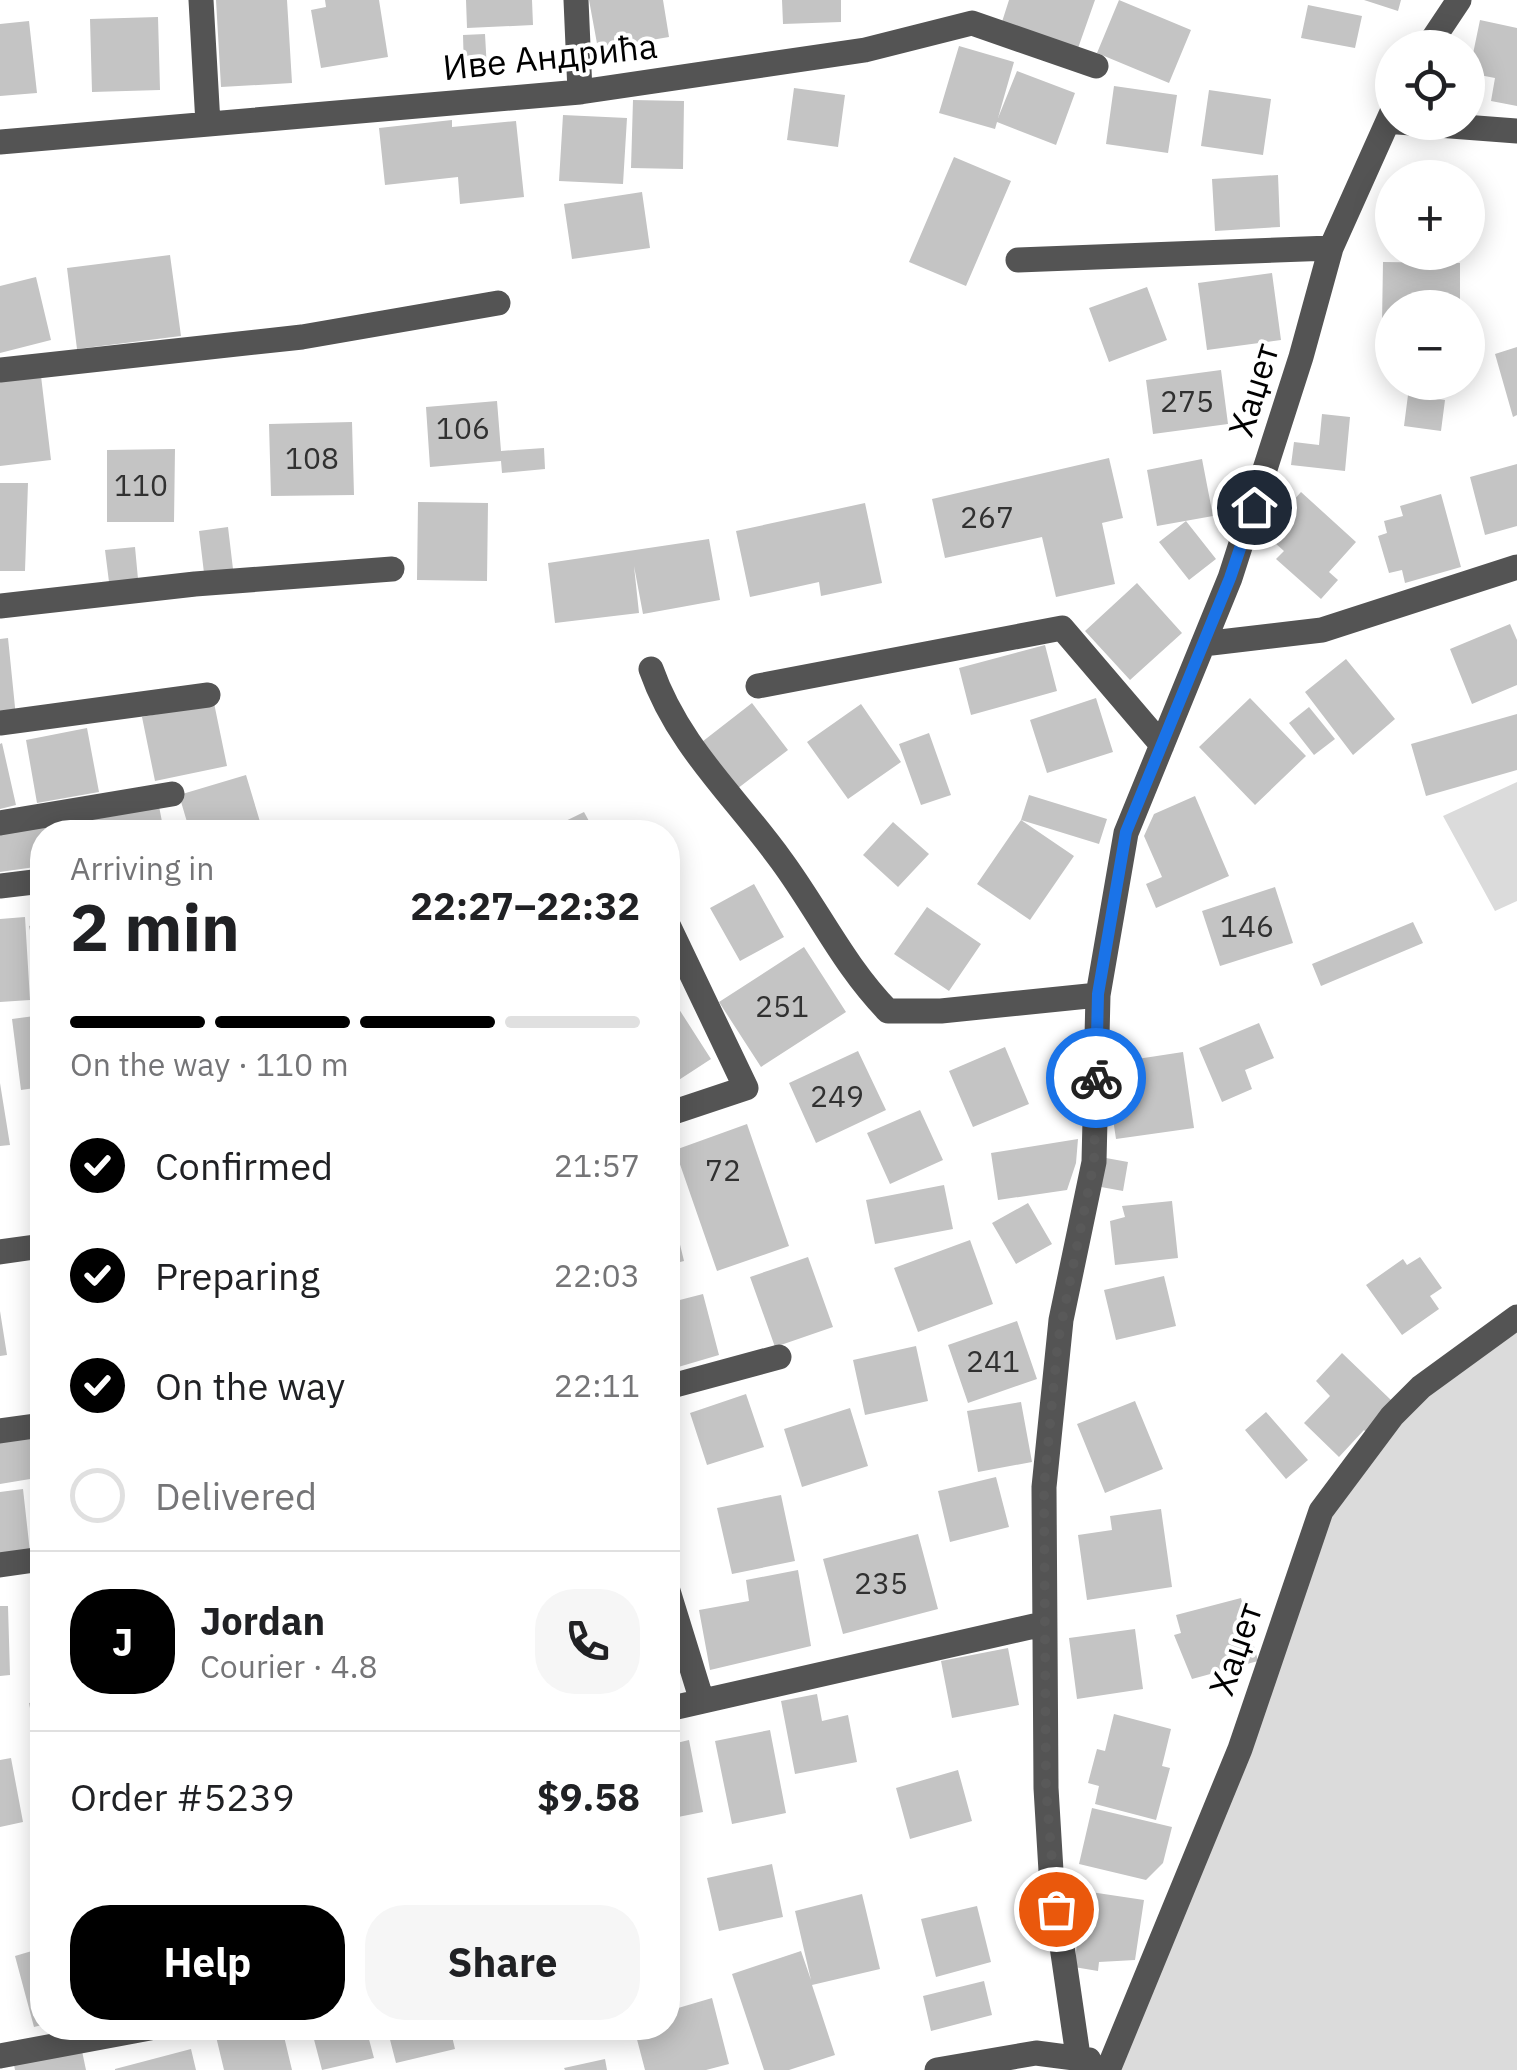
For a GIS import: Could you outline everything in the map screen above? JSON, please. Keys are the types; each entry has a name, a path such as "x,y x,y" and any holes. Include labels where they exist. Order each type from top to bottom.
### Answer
{"street":[{"path":"200,0 208,124"},
{"path":"576,0 580,92"},
{"path":"1439,30 1459,0"},
{"name":"Иве Андрића","path":"0,142 580,92 864,50 972,23 1096,66"},
{"path":"1485,128 1517,131"},
{"name":"Хаџет","path":"1078,2056 1051,1871 1043,1624 1050,1404 1061,1320 1094,1162 1098,994 1126,832 1203,644 1277,436 1331,248 1383,140"},
{"path":"1018,260 1331,248"},
{"path":"0,370 302,337 498,302"},
{"path":"1203,644 1322,630 1517,567"},
{"path":"0,606 195,584 392,569"},
{"path":"758,686 1062,628 1162,745"},
{"path":"651,668 664,705 696,757 781,860 859,981 888,1011 942,1011 1098,994"},
{"path":"0,723 208,696"},
{"path":"0,823 172,794"},
{"path":"0,886 30,882"},
{"path":"680,950 746,1088 680,1110"},
{"path":"0,1252 30,1248"},
{"name":"Хаџет","path":"936,2070 1003,2056 1078,2056 1108,2068 1240,1749 1321,1511 1392,1416 1421,1388 1517,1318"},
{"path":"680,1384 778,1357"},
{"path":"0,1431 30,1427"},
{"path":"0,1566 30,1561"},
{"path":"680,1706 1043,1624"},
{"path":"680,1630 702,1701"},
{"path":"0,2056 86,2040"}],"shaded area":[{"path":"1517,782 1517,901 1495,911 1443,816"},
{"path":"1517,1317 1517,2070 1108,2070 1321,1511 1367,1444"}],"building":[{"path":"216,0 287,0 292,83 221,87"},
{"path":"325,0 379,0 388,57 321,68 311,10 326,7"},
{"path":"466,0 532,0 533,25 467,28"},
{"path":"589,0 663,0 669,37 598,49"},
{"path":"782,0 841,0 841,22 783,24"},
{"path":"1009,0 1095,0 1077,51 1001,25"},
{"path":"1119,0 1191,30 1169,83 1097,53"},
{"path":"1364,0 1401,0 1398,11"},
{"path":"1308,5 1362,16 1355,48 1301,38"},
{"path":"158,17 160,90 92,92 90,19"},
{"path":"1480,20 1517,28 1517,106 1491,101 1495,78 1485,76 1485,30 1478,30"},
{"path":"29,21 37,93 0,96 0,24"},
{"path":"485,34 487,70 464,71 463,35"},
{"path":"959,46 1014,62 998,118 1017,71 1075,93 1056,145 997,122 995,129 939,113"},
{"path":"1114,86 1177,95 1168,153 1106,144"},
{"path":"794,88 845,95 838,147 787,140"},
{"path":"1209,90 1271,99 1263,155 1201,146"},
{"path":"633,100 684,101 683,169 631,168"},
{"path":"563,115 627,118 623,184 559,181"},
{"path":"452,120 452,127 516,121 524,197 460,204 458,177 385,185 379,128"},
{"path":"954,157 1011,181 966,286 909,262"},
{"path":"1278,175 1280,227 1215,231 1212,179"},
{"path":"642,192 650,248 572,259 564,204"},
{"path":"170,255 181,336 77,349 67,268"},
{"path":"1383,270 1460,270 1460,290 1383,290"},
{"path":"1272,273 1281,340 1207,350 1198,283"},
{"path":"36,277 51,340 0,353 0,286"},
{"path":"1147,287 1167,340 1109,362 1089,308"},
{"path":"1517,347 1517,415 1513,417 1495,354"},
{"path":"1221,370 1228,424 1153,434 1146,380"},
{"path":"41,376 51,460 0,466 0,381"},
{"path":"1407,400 1445,400 1441,431 1404,426"},
{"path":"497,401 501,451 544,448 545,469 502,473 501,461 430,467 426,407"},
{"path":"1322,414 1350,417 1345,471 1291,465 1294,442 1319,445"},
{"path":"352,422 354,495 271,496 269,424"},
{"path":"175,449 174,522 107,522 107,450"},
{"path":"1109,458 1123,518 1102,523 1115,584 1056,597 1042,537 945,558 932,499"},
{"path":"1202,459 1213,516 1157,526 1147,470"},
{"path":"1517,464 1517,526 1485,535 1470,477"},
{"path":"0,483 28,483 25,571 0,571"},
{"path":"1301,492 1356,542 1329,572 1338,580 1321,599 1276,559 1284,551 1264,533"},
{"path":"1441,494 1461,567 1405,583 1402,570 1389,573 1378,536 1387,533 1384,521 1403,516 1400,506"},
{"path":"418,502 488,503 487,581 417,580"},
{"path":"865,503 882,583 821,596 819,582 750,597 736,531"},
{"path":"1186,521 1216,559 1189,580 1159,542"},
{"path":"228,527 233,569 204,573 199,531"},
{"path":"709,539 720,600 643,614 634,566 639,613 555,623 548,563"},
{"path":"135,547 138,579 109,582 105,550"},
{"path":"1137,583 1182,633 1130,680 1085,631"},
{"path":"1510,624 1517,640 1517,685 1472,704 1450,649"},
{"path":"8,638 16,717 0,719 0,639"},
{"path":"1045,645 1057,691 971,715 959,668"},
{"path":"1346,659 1395,719 1353,755 1305,692"},
{"path":"1096,698 1113,752 1047,773 1030,720"},
{"path":"1250,698 1306,756 1255,805 1199,747"},
{"path":"214,703 227,766 155,781 142,717"},
{"path":"752,703 788,750 733,792 698,745"},
{"path":"861,704 901,762 848,799 807,742"},
{"path":"1309,707 1335,739 1314,755 1289,723"},
{"path":"1517,714 1517,770 1426,796 1411,744"},
{"path":"87,728 99,792 37,803 26,740"},
{"path":"929,733 951,795 921,805 899,744"},
{"path":"0,744 16,805 0,809"},
{"path":"246,775 260,820 186,820 179,795"},
{"path":"1029,795 1107,819 1099,844 1021,820"},
{"path":"1195,796 1229,876 1156,908 1146,884 1162,877 1144,836 1154,814"},
{"path":"158,801 162,820 83,820 82,817"},
{"path":"584,812 588,820 568,820"},
{"path":"1021,820 1074,856 1030,920 977,884"},
{"path":"30,822 30,868 0,872 0,826"},
{"path":"893,822 929,854 898,887 863,855"},
{"path":"754,884 784,937 740,961 710,908"},
{"path":"1275,887 1293,943 1220,966 1202,911"},
{"path":"927,907 981,944 949,991 894,954"},
{"path":"25,917 30,1000 0,1002 0,919"},
{"path":"1413,922 1423,943 1321,986 1312,964"},
{"path":"804,947 846,1012 761,1067 719,1002"},
{"path":"680,1011 711,1059 680,1079"},
{"path":"30,1017 30,1089 21,1090 12,1019"},
{"path":"1259,1023 1274,1058 1245,1070 1252,1089 1222,1102 1199,1048"},
{"path":"1005,1047 1029,1104 973,1127 949,1071"},
{"path":"858,1051 886,1110 816,1143 789,1083"},
{"path":"1183,1052 1194,1128 1116,1139 1109,1092 1128,1090 1124,1061"},
{"path":"0,1083 10,1145 0,1146"},
{"path":"920,1110 943,1160 890,1184 867,1133"},
{"path":"747,1124 789,1246 717,1271 680,1164 680,1148"},
{"path":"1078,1139 1076,1163 1067,1190 998,1200 991,1153"},
{"path":"1106,1158 1128,1162 1123,1191 1101,1187"},
{"path":"944,1185 953,1229 875,1244 866,1200"},
{"path":"1172,1201 1178,1258 1115,1265 1110,1221 1125,1217 1122,1206"},
{"path":"1028,1203 1052,1244 1016,1264 992,1223"},
{"path":"970,1240 993,1304 918,1332 894,1268"},
{"path":"808,1257 833,1327 775,1347 750,1277"},
{"path":"1420,1257 1442,1288 1430,1296 1439,1309 1402,1335 1366,1285 1403,1259 1407,1265"},
{"path":"1164,1276 1176,1326 1116,1340 1104,1290"},
{"path":"703,1294 719,1355 680,1366 680,1300"},
{"path":"0,1311 7,1355 0,1356"},
{"path":"1017,1321 1037,1379 968,1403 948,1345"},
{"path":"916,1346 928,1401 865,1415 853,1360"},
{"path":"1342,1353 1392,1401 1369,1436 1364,1430 1339,1457 1304,1423 1330,1396 1316,1381"},
{"path":"746,1394 764,1447 707,1465 690,1413"},
{"path":"1135,1401 1163,1469 1105,1493 1077,1424"},
{"path":"1021,1402 1032,1462 978,1472 967,1411"},
{"path":"850,1408 868,1466 802,1487 784,1429"},
{"path":"1266,1412 1308,1460 1286,1479 1245,1430"},
{"path":"30,1435 30,1479 0,1484 0,1441"},
{"path":"996,1477 1009,1527 950,1542 938,1491"},
{"path":"23,1489 30,1552 0,1555 0,1492"},
{"path":"781,1495 795,1561 732,1574 717,1508"},
{"path":"1161,1509 1172,1587 1087,1600 1078,1535 1112,1530 1110,1516"},
{"path":"918,1534 938,1609 843,1634 823,1559"},
{"path":"798,1570 811,1646 710,1670 699,1610 749,1601 746,1580"},
{"path":"1241,1598 1258,1661 1192,1679 1174,1635 1181,1633 1176,1615"},
{"path":"0,1606 8,1606 10,1675 0,1676"},
{"path":"1135,1629 1143,1689 1077,1699 1069,1638"},
{"path":"1008,1648 1019,1705 952,1718 941,1661"},
{"path":"817,1694 822,1721 848,1715 857,1762 795,1774 781,1701"},
{"path":"1114,1714 1171,1729 1162,1766 1170,1768 1156,1820 1095,1804 1099,1786 1088,1783 1097,1749 1105,1751"},
{"path":"770,1730 786,1813 732,1824 715,1741"},
{"path":"689,1740 703,1812 680,1817 680,1742"},
{"path":"11,1758 23,1822 0,1827 0,1760"},
{"path":"958,1770 972,1821 910,1839 896,1788"},
{"path":"1092,1808 1172,1827 1163,1863 1146,1880 1079,1864"},
{"path":"772,1864 783,1917 719,1931 707,1878"},
{"path":"1084,1891 1144,1900 1135,1960 1099,1962 1098,1971 1074,1967"},
{"path":"862,1894 880,1969 812,1985 835,2055 789,2070 764,2070 732,1974 801,1951 811,1980 795,1911"},
{"path":"977,1906 991,1962 936,1977 921,1919"},
{"path":"30,1952 30,2012 15,1956"},
{"path":"984,1981 992,2015 931,2031 923,1996"},
{"path":"712,1998 729,2064 706,2070 645,2070 637,2040 680,2040 680,2007"},
{"path":"217,2040 285,2040 292,2070 224,2070"},
{"path":"314,2040 369,2040 374,2058 322,2070"},
{"path":"390,2040 453,2040 455,2049 396,2063"},
{"path":"191,2049 196,2070 115,2070 115,2069"},
{"path":"82,2051 86,2070 15,2070 14,2065"},
{"path":"605,2059 607,2070 564,2068"}],"way so far":[{"path":"1056,1909 1046,1788 1044,1487 1061,1320 1094,1162 1096,1078"}],"route":[{"path":"1096,1078 1098,994 1126,832 1230,578 1254,507"}]}
